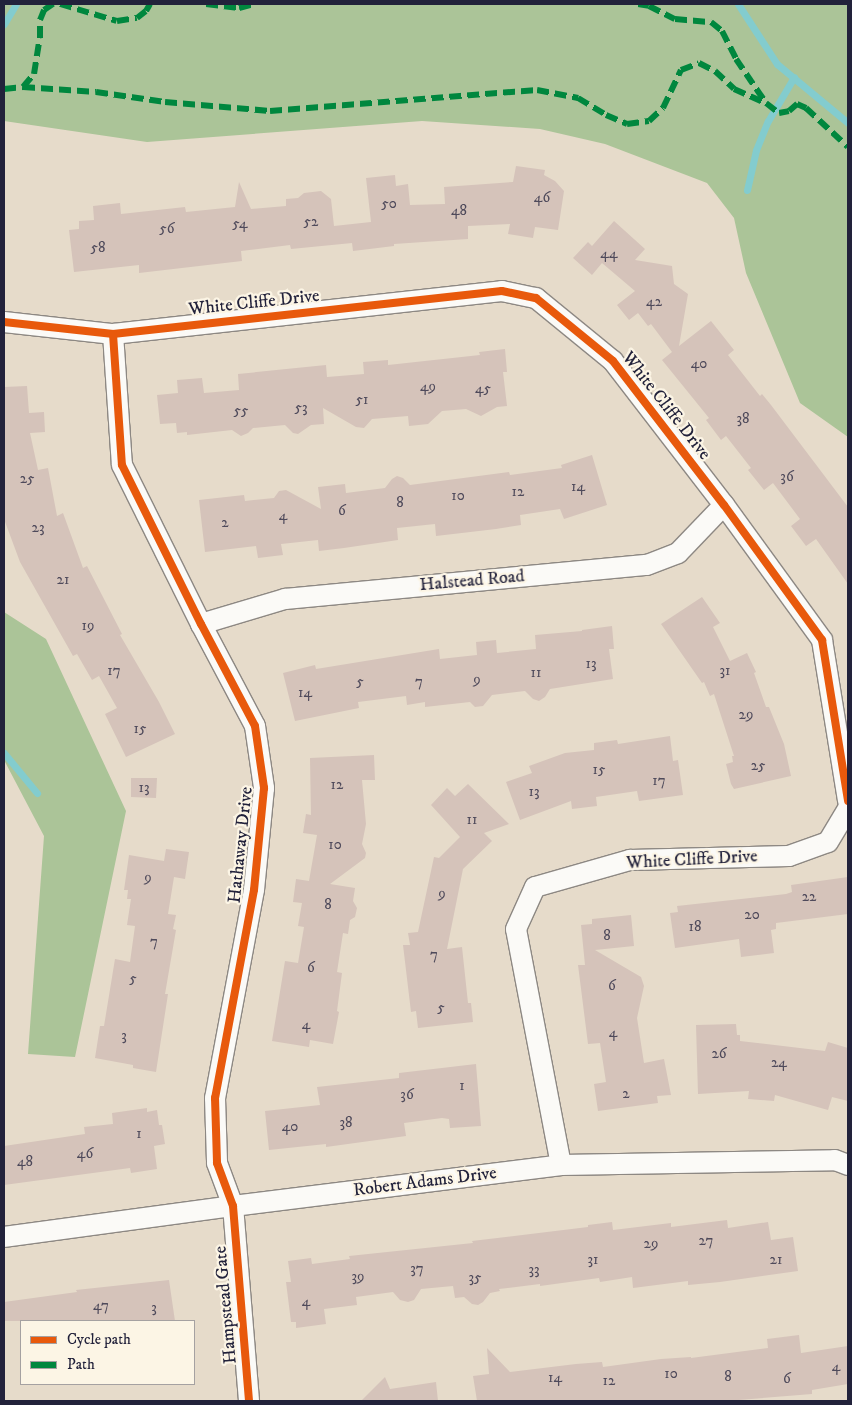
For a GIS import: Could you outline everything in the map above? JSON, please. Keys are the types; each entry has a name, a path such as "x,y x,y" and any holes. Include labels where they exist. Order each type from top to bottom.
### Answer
{"street":[{"name":"White Cliffe Drive","path":"4,322 113,334 502,291 536,298 614,361 724,505 822,640 848,802"},
{"name":"Hathaway Drive","path":"113,334 122,465 200,624 255,726 264,788 254,890 216,1098 217,1163 233,1206"},
{"name":"Halstead Road","path":"200,624 285,598 647,565 678,553 724,505"},
{"name":"White Cliffe Drive","path":"561,1165 516,929 535,887 630,860 789,856 828,842 848,809"},
{"name":"Robert Adams Drive","path":"4,1237 561,1165 835,1160 848,1165"},
{"name":"Hampstead Gate","path":"233,1206 249,1401"}],"green space":[{"path":"4,4 848,4 848,437 800,403 746,273 734,218 707,183 605,144 540,129 422,121 147,142 4,121"},
{"path":"4,612 46,639 126,811 75,1057 28,1054 44,836 4,760"}],"building":[{"path":"516,166 545,170 544,175 555,181 564,191 558,230 535,227 533,238 508,234 510,224 468,226 468,239 394,244 394,246 353,251 352,243 291,249 290,245 241,251 242,261 139,273 139,265 74,272 69,230 79,229 79,221 94,220 93,206 120,203 121,214 185,207 186,212 235,207 239,182 251,209 286,206 286,199 298,198 304,193 321,191 331,199 334,226 371,222 366,178 395,175 396,186 408,184 410,205 445,204 444,187 513,182"},
{"path":"614,221 645,249 635,260 672,266 674,284 688,294 679,346 711,321 734,350 728,355 760,396 762,394 771,405 848,507 848,584 816,539 806,546 791,526 800,519 773,483 764,490 748,470 751,468 726,436 721,440 706,420 709,418 662,360 672,352 651,324 648,326 638,313 629,320 617,305 635,291 602,263 592,275 573,258 588,242 592,246"},
{"path":"505,349 507,372 503,372 507,406 497,407 481,416 466,409 442,411 428,424 409,426 408,416 372,419 364,428 356,427 323,408 324,424 311,425 298,434 293,433 285,425 253,428 241,436 232,430 187,435 187,432 177,433 176,423 160,424 157,395 178,393 177,380 202,378 204,393 239,390 238,374 326,365 327,377 364,374 363,362 388,360 388,365 480,355 479,352"},
{"path":"27,386 29,413 44,412 45,432 30,433 38,470 48,468 57,516 63,513 83,568 87,566 122,634 120,635 159,702 175,734 126,757 105,714 117,708 99,676 92,680 77,654 73,656 20,562 4,519 4,387"},
{"path":"592,455 607,505 564,519 560,509 520,515 521,525 436,536 435,524 397,528 398,540 319,551 318,540 281,544 283,555 258,558 256,546 205,552 199,500 244,495 245,501 274,498 279,491 286,490 321,509 318,487 345,484 346,493 385,488 397,476 403,478 410,485 509,472 510,475 562,468 561,465"},
{"path":"702,597 720,623 713,627 730,661 747,653 756,672 754,673 766,707 769,707 784,744 791,776 734,789 731,784 726,764 733,762 732,756 734,756 714,694 710,696 704,682 702,683 661,624"},
{"path":"612,626 614,649 609,649 613,679 550,689 545,697 539,701 533,699 525,691 492,695 483,706 475,707 470,702 425,707 425,702 407,705 406,696 358,702 359,708 295,721 283,673 315,665 316,669 439,649 440,659 477,655 476,642 496,640 497,653 536,649 535,635"},
{"path":"670,736 673,761 678,760 683,795 639,801 637,791 596,797 597,806 572,809 571,801 520,820 506,782 532,773 529,766 565,753 594,750 594,743 617,740 618,744"},
{"path":"374,755 375,780 362,780 366,824 362,844 366,853 365,858 330,884 355,888 353,901 357,908 355,917 350,920 348,934 343,933 337,972 342,973 337,1011 339,1012 333,1044 310,1040 309,1047 272,1041 285,961 298,963 304,927 298,926 302,903 293,902 296,879 309,881 317,835 303,833 306,814 311,815 310,758"},
{"path":"131,778 157,778 156,798 131,797"},
{"path":"468,784 509,824 484,833 492,841 463,869 447,949 462,947 468,1003 471,1003 473,1022 418,1028 416,1011 411,1012 403,945 410,945 408,933 418,932 434,857 439,858 460,837 431,805 447,788 455,796"},
{"path":"166,849 189,852 185,879 174,877 168,914 176,915 173,929 176,930 165,994 168,994 156,1072 133,1068 133,1065 95,1058 100,1026 104,1026 115,959 130,962 135,926 127,925 131,899 127,899 128,890 124,890 129,855 164,861"},
{"path":"848,877 848,914 776,923 776,929 771,930 774,953 741,957 739,939 675,948 670,913 678,912 677,906 786,894 792,892 791,885"},
{"path":"631,915 634,946 595,950 641,977 644,986 637,1018 644,1063 664,1059 671,1095 657,1096 658,1103 598,1111 594,1084 606,1082 600,1043 588,1044 578,965 585,965 581,925 592,924 592,919"},
{"path":"736,1024 737,1035 740,1035 740,1041 825,1051 828,1042 848,1048 848,1101 832,1097 828,1110 775,1095 774,1101 748,1099 749,1091 698,1094 696,1025"},
{"path":"476,1064 481,1126 450,1128 449,1119 442,1118 404,1123 406,1136 326,1147 326,1144 269,1150 265,1111 320,1105 317,1087 399,1078 399,1073"},
{"path":"147,1108 147,1112 157,1110 159,1125 162,1125 165,1144 154,1146 157,1169 131,1173 130,1168 4,1185 4,1146 85,1134 84,1127 113,1124 112,1113"},
{"path":"727,1220 728,1228 768,1222 771,1240 793,1237 798,1271 720,1282 688,1285 688,1281 633,1288 632,1277 600,1282 599,1278 540,1286 540,1284 499,1289 500,1291 490,1293 478,1305 472,1304 464,1297 455,1298 453,1286 421,1289 414,1300 408,1302 400,1300 393,1292 356,1297 357,1305 324,1309 326,1324 296,1328 296,1322 291,1322 286,1282 291,1282 288,1261 311,1258 312,1264 350,1259 349,1256 473,1243 472,1241 588,1227 588,1225 612,1222 613,1230 671,1223 671,1227"},
{"path":"169,1280 175,1320 4,1321 4,1302 77,1292 76,1290"},
{"path":"799,1335 801,1353 848,1346 848,1384 812,1390 812,1394 726,1401 477,1401 473,1376 489,1374 487,1348 510,1372 576,1364 602,1362 603,1367 661,1359 691,1358 768,1348 767,1339"},
{"path":"385,1377 390,1389 436,1382 438,1401 361,1401"}],"waterway":[{"path":"4,24 16,4"},
{"path":"738,4 777,64 848,123"},
{"path":"747,190 756,150 768,121 794,77"},
{"path":"4,753 37,793"}],"marked path":[{"path":"4,89 23,87 34,74 40,38 40,20 44,10 53,4"},
{"path":"60,4 117,21 137,18 146,11 150,4"},
{"path":"206,4 239,8 254,4"},
{"path":"638,4 649,6 675,19 711,22 722,31 736,59 766,103 779,113 789,111 797,104 806,108 848,147"},
{"path":"23,87 96,92 165,102 270,111 537,90 578,98 606,115 627,124 649,121 663,108 681,70 699,63 715,71 734,89 766,103"}],"cycle path":[{"path":"4,322 113,334 502,291 536,298 613,361 724,505 822,640 848,801"},
{"path":"113,334 122,465 201,624 255,726 264,788 254,890 215,1098 217,1163 233,1206 249,1401"}]}
